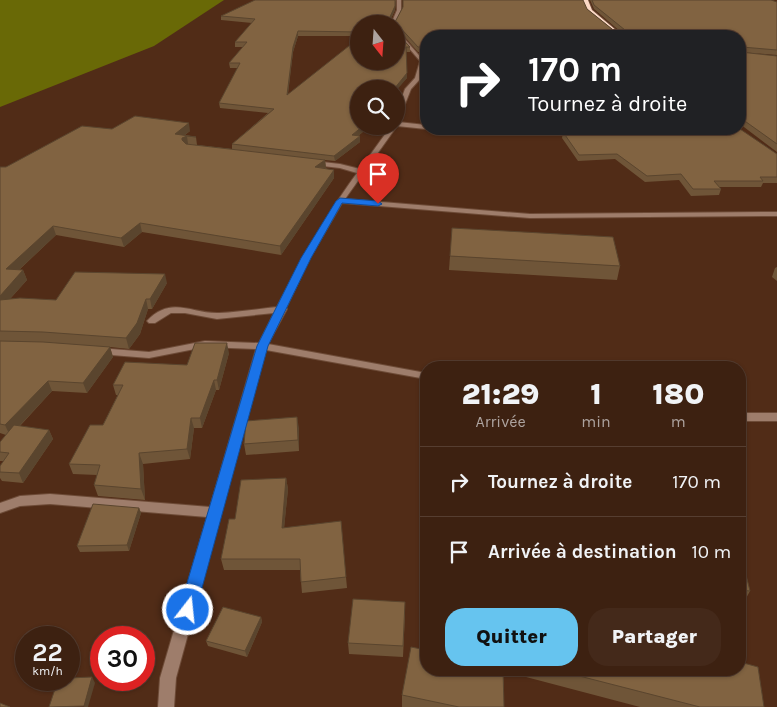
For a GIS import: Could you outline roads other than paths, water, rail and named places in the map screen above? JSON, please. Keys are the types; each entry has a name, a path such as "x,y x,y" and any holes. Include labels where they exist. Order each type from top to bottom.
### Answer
{"highway":[{"path":"584,0 590,11 613,30"}],"street":[{"path":"397,15 399,0"},
{"path":"405,40 420,57"},
{"path":"405,97 408,89 418,78 420,72"},
{"path":"405,125 420,126"},
{"path":"166,707 168,678 262,346 306,258 359,171 387,135"},
{"path":"310,163 340,166 359,171"},
{"path":"340,201 530,216 777,214"},
{"path":"152,321 169,310 185,310 218,316 282,309"},
{"path":"84,350 149,355 206,344 262,346 420,375"},
{"path":"746,417 777,417"},
{"path":"0,508 20,501 50,499 215,513"}]}
